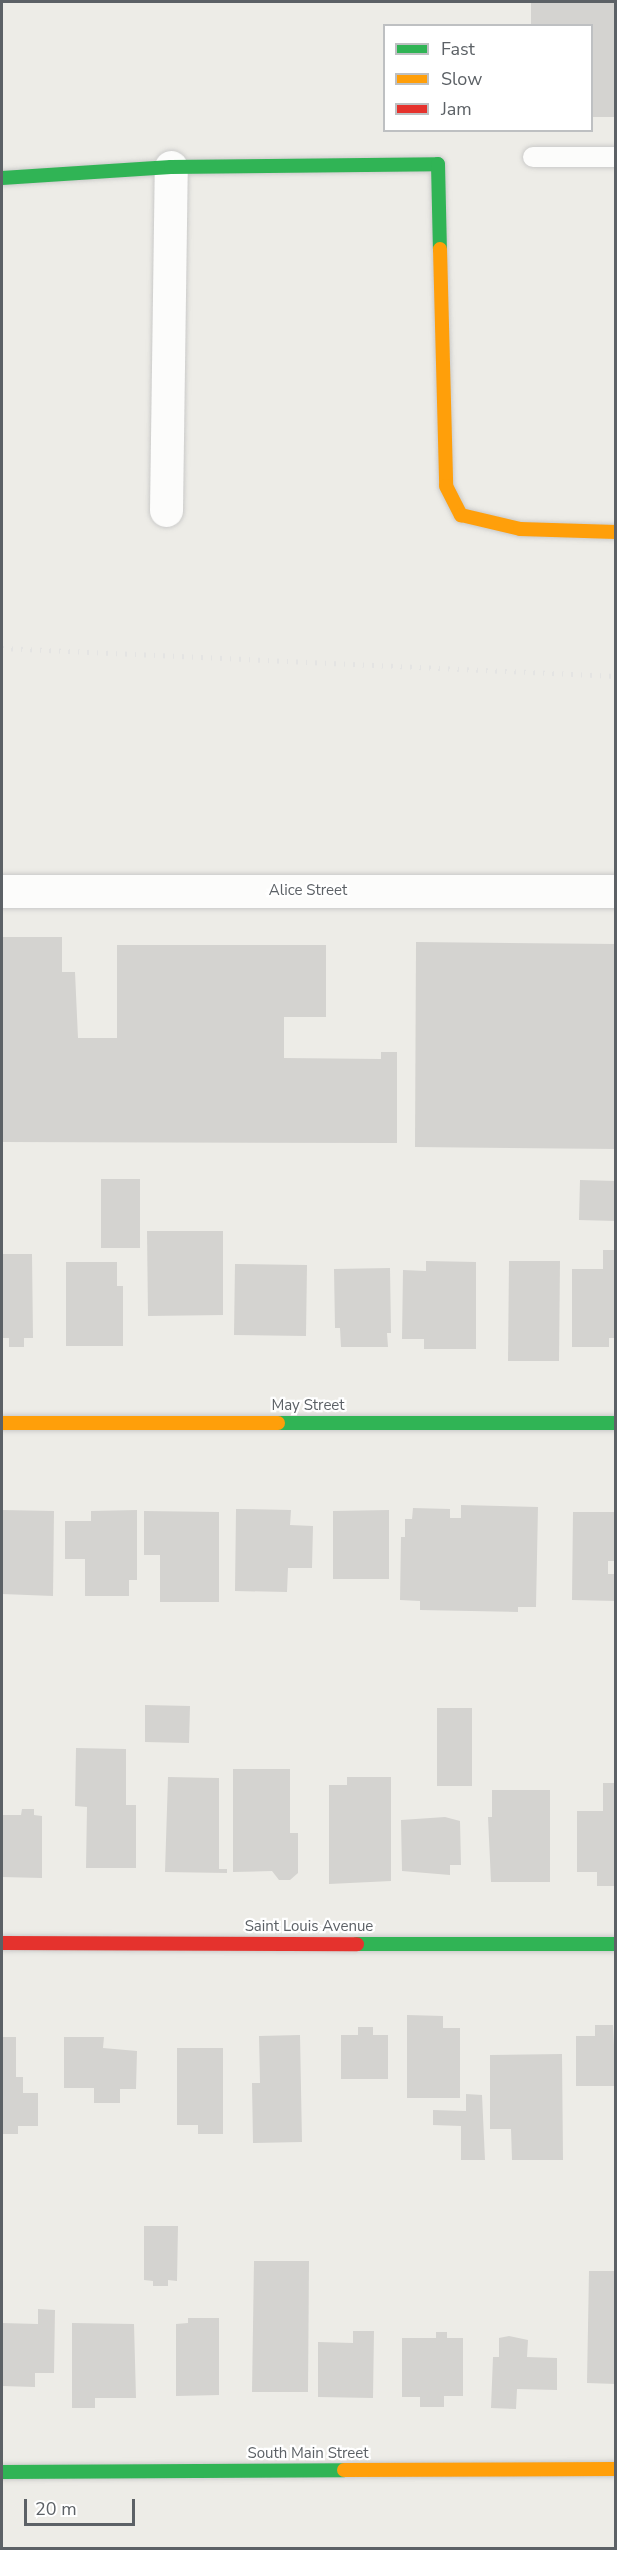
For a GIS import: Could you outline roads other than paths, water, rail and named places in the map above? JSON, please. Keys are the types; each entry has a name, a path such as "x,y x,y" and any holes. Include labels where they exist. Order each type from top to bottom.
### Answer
{"street":[{"path":"2,178 171,167 438,164 446,486 461,515 520,528 615,532"},
{"path":"166,510 171,167"},
{"name":"Alice Street","path":"2,891 615,891"},
{"name":"May Street","path":"2,1423 615,1423"},
{"name":"Saint Louis Avenue","path":"2,1943 615,1944"},
{"name":"South Main Street","path":"2,2472 615,2469"}],"lane":[{"path":"533,157 615,158"}],"railway":[{"path":"2,648 616,676"}]}
